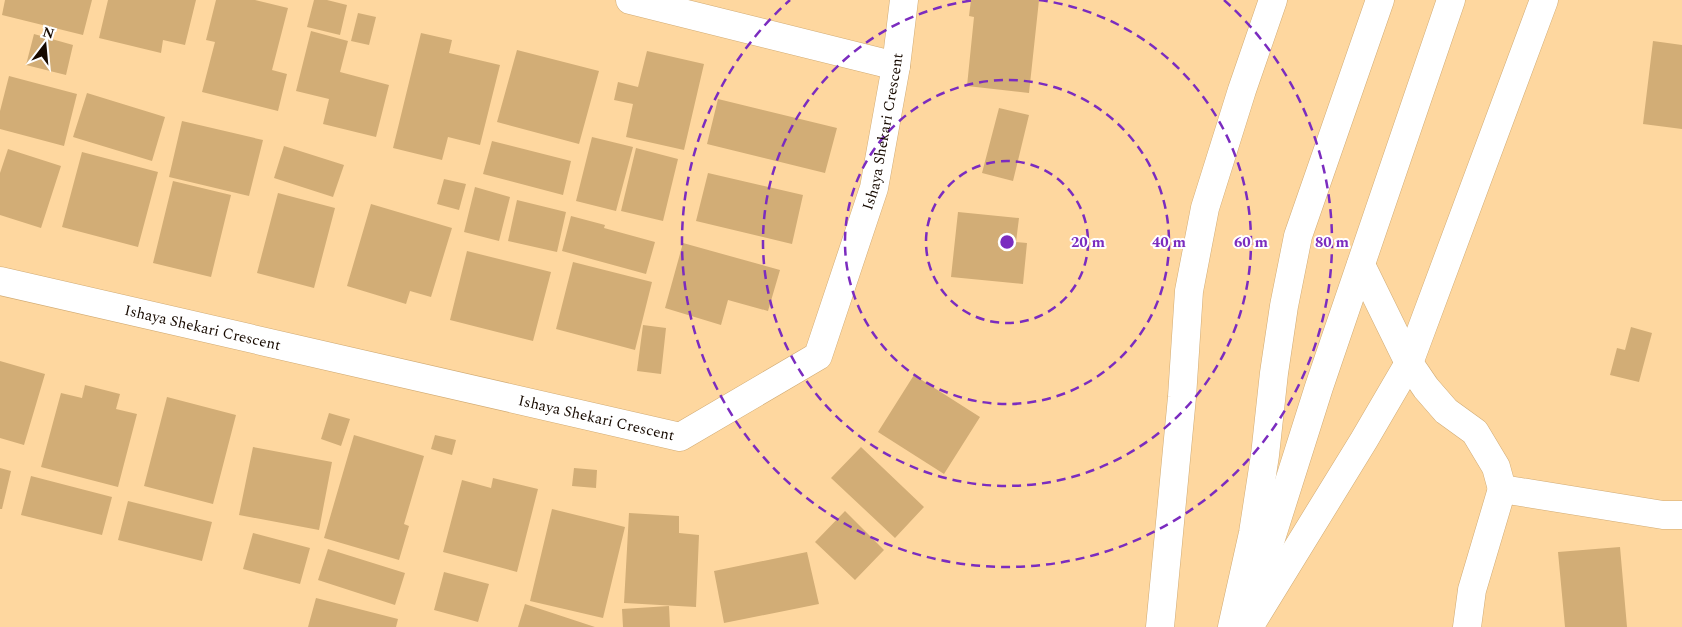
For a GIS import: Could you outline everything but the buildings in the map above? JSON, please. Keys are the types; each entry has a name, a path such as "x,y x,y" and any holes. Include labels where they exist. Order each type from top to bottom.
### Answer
{"main road":[{"path":"630,0 896,66"},
{"name":"Ishaya Shekari Crescent","path":"0,281 680,437 818,356 874,188 896,66 904,0"},
{"path":"1160,627 1182,397 1189,291 1206,208 1242,90 1273,0"},
{"path":"1232,627 1253,533 1284,306 1298,236 1380,0"},
{"path":"1243,627 1320,387 1451,0"},
{"path":"1249,627 1409,363 1544,0"},
{"path":"1361,265 1409,363 1426,388 1446,410 1475,432 1496,467 1502,489 1472,590 1467,627"},
{"path":"1502,489 1663,515 1682,515"}]}
